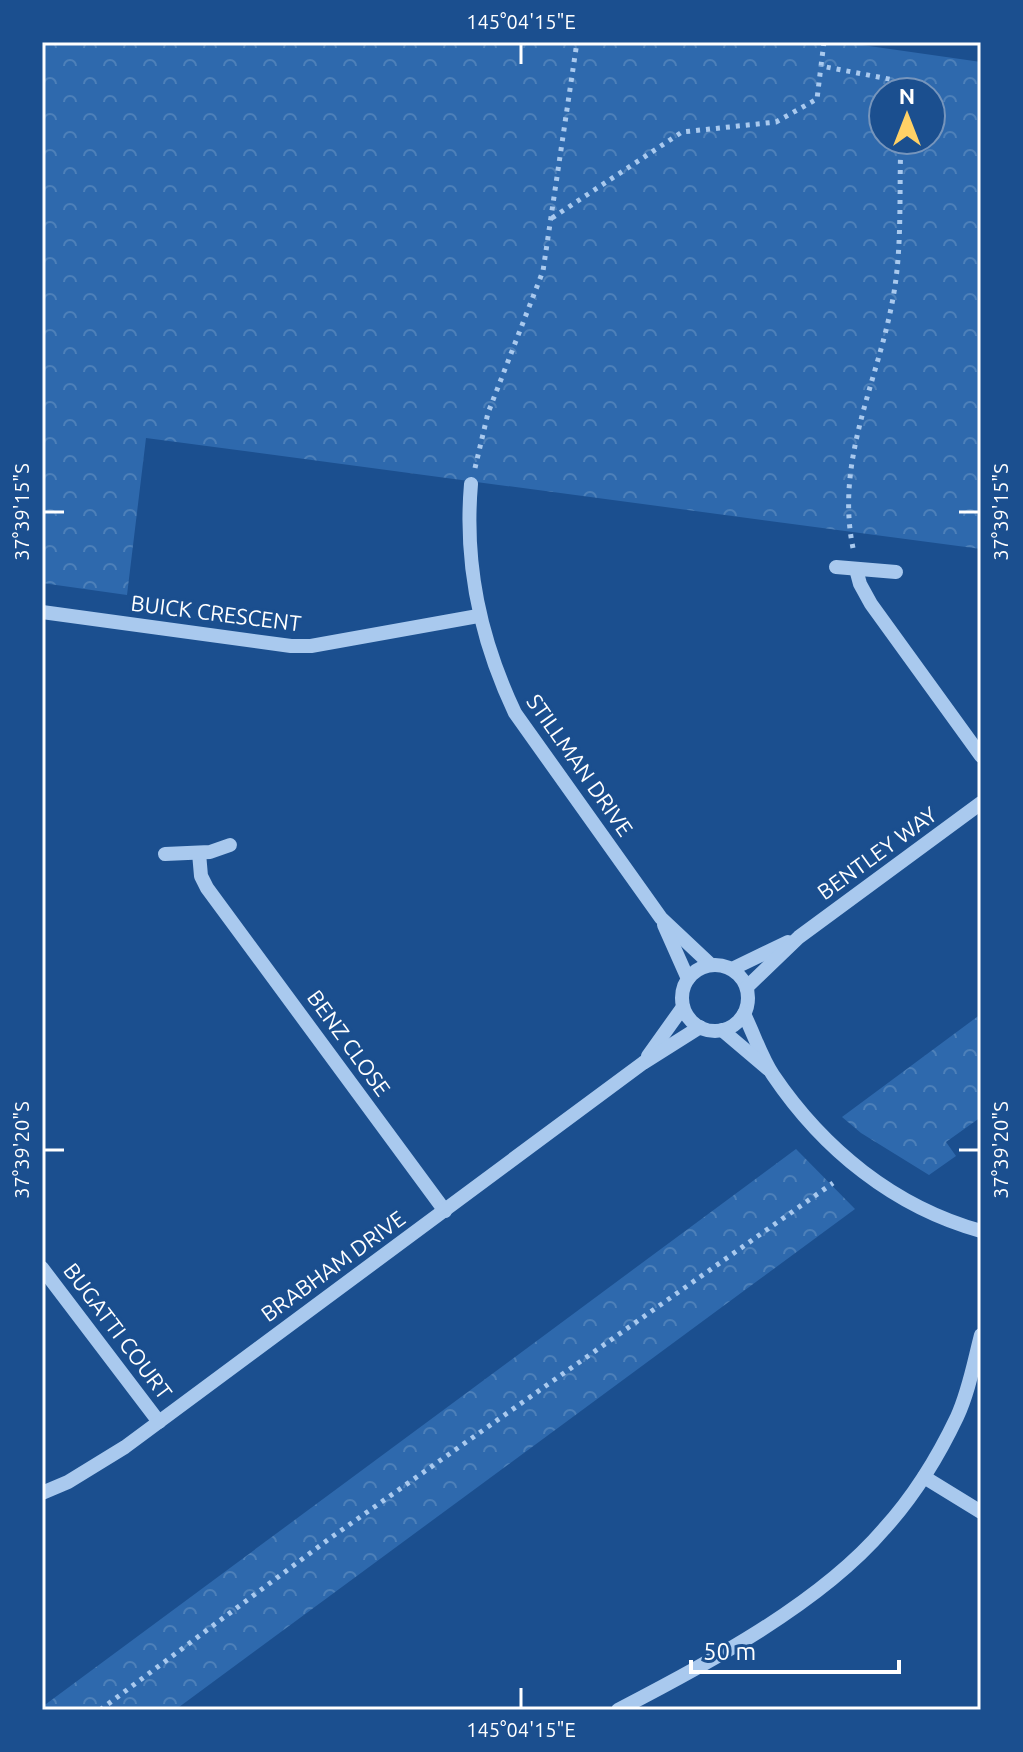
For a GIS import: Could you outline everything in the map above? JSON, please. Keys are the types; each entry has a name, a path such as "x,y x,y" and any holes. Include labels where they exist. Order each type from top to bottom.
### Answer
{"street":[{"name":"STILLMAN DRIVE","path":"471,484 469,538 478,616 500,681 515,713 661,918 711,965"},
{"path":"836,567 896,572"},
{"path":"856,569 865,594 890,633 981,756"},
{"name":"BUICK CRESCENT","path":"42,612 291,646 311,646 478,616"},
{"name":"BENTLEY WAY","path":"747,987 799,937 981,803"},
{"path":"165,854 199,853 230,845"},
{"name":"BENZ CLOSE","path":"199,853 201,876 216,901 445,1211"},
{"name":"STILLMAN DRIVE","path":"661,918 688,979"},
{"name":"BENTLEY WAY","path":"732,969 799,937"},
{"path":"711,965 732,969 739,974 749,997 744,1014 731,1027 722,1030 700,1027 692,1022 683,1007 683,992 688,979 702,967 711,965"},
{"name":"BRABHAM DRIVE","path":"643,1063 683,1007"},
{"path":"744,1014 771,1072 809,1123 857,1168 926,1211 981,1231"},
{"name":"BRABHAM DRIVE","path":"42,1493 98,1465 159,1422 643,1063 700,1027"},
{"path":"722,1030 771,1072"},
{"name":"BUGATTI COURT","path":"42,1268 159,1422"},
{"path":"618,1710 747,1638 837,1574 884,1530 924,1477 958,1415 981,1335"},
{"path":"924,1477 981,1512"}],"path":[{"path":"471,484 488,413 543,271 577,42"},
{"path":"551,219 682,132 776,122 817,99 824,42"},
{"path":"821,66 873,76"},
{"path":"856,569 848,515 849,482 854,442 895,285 900,156"},
{"path":"100,1710 329,1539 833,1183"}],"green space":[{"path":"42,42 841,42 981,62 981,549 146,438 127,595 42,583"},
{"path":"981,1014 981,1117 946,1142 956,1156 929,1175 861,1133 842,1117"},
{"path":"796,1149 855,1209 175,1710 42,1710 42,1707"}]}
